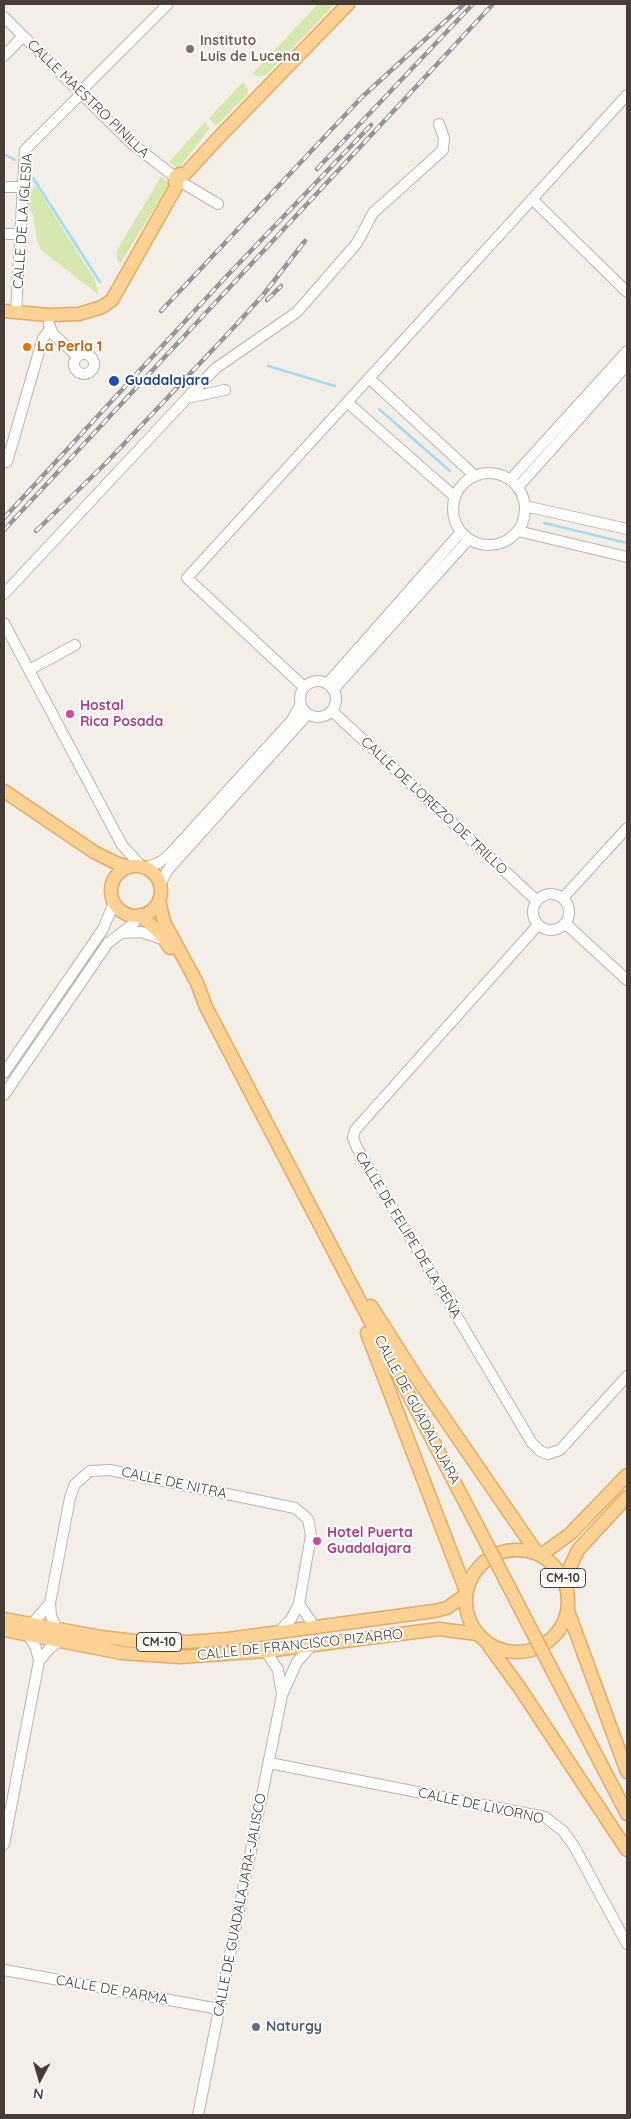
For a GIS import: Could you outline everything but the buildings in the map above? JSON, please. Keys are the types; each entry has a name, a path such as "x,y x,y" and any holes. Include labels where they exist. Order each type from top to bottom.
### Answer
{"main road":[{"path":"10,311 49,315 86,313 102,307 112,300 181,181 208,148 348,4"},
{"path":"4,791 94,852 116,864 133,867 156,876 160,886 159,900 151,911 140,915 125,913 114,903 111,892 114,879 133,867"},
{"path":"94,852 114,879"},
{"name":"CALLE DE GUADALAJARA","path":"159,900 164,922 197,983 206,1007"},
{"name":"CALLE DE GUADALAJARA","path":"140,915 165,940 206,1007 627,1814"},
{"path":"287,1163 298,1196 370,1339 466,1593 466,1612 477,1634 488,1644 525,1695 627,1850"},
{"path":"324,1235 418,1380 539,1554"},
{"name":"CM-10","path":"539,1554 564,1539 627,1475"},
{"name":"CM-10","path":"564,1580 578,1550 627,1497"},
{"path":"524,1532 537,1541 550,1542 564,1539"},
{"name":"CM-10","path":"466,1593 471,1577 480,1565 492,1556 506,1550 521,1549 539,1554 555,1566 564,1580 568,1592 568,1611"},
{"name":"CALLE DE FRANCISCO PIZARRO","path":"58,1635 165,1642 207,1641 441,1610 451,1606 466,1593"},
{"path":"488,1644 503,1651 519,1652 535,1649 550,1641 560,1629 568,1611"},
{"path":"568,1611 627,1772"},
{"name":"CALLE DE FRANCISCO PIZARRO","path":"4,1619 30,1630"},
{"name":"CALLE DE FRANCISCO PIZARRO","path":"4,1630 30,1630 58,1635 122,1653 162,1656 213,1656 266,1651 446,1628 477,1634"}],"street":[{"name":"CALLE DE LA IGLESIA","path":"10,311 22,234 25,150 168,4"},
{"name":"CALLE MAESTRO PINILLA","path":"4,18 131,142 181,181 218,204"},
{"path":"4,56 23,36"},
{"path":"304,687 186,578 627,95"},
{"path":"4,594 216,368 297,312 357,243 373,213 443,150 444,138 439,124"},
{"path":"4,187 24,187"},
{"path":"532,199 627,292"},
{"path":"4,234 22,234"},
{"path":"49,315 50,329 77,356"},
{"path":"7,462 43,338 50,329"},
{"path":"514,483 627,351"},
{"path":"514,483 627,365"},
{"path":"370,378 475,476"},
{"path":"187,398 225,390"},
{"path":"348,402 455,497"},
{"path":"493,473 514,483 521,491 526,506 523,524 518,532 508,541 497,545 486,545 465,535 454,518 453,508 455,497 461,487 475,476 493,473"},
{"path":"526,506 627,529"},
{"path":"518,532 627,557"},
{"path":"330,687 465,535"},
{"path":"4,623 133,867"},
{"path":"29,670 75,645"},
{"path":"133,867 164,860 168,856 292,720 300,706 300,696 304,687 317,681 330,687 336,701 328,715 318,718 307,715 300,706"},
{"name":"CALLE DE LOREZO DE TRILLO","path":"332,711 537,902"},
{"path":"160,886 167,871 307,715"},
{"path":"563,898 627,828"},
{"path":"122,845 133,867"},
{"path":"550,894 563,898 569,906 570,912 565,924 549,930 538,924 533,914 537,902 545,895 550,894"},
{"path":"4,1073 100,934 114,903"},
{"path":"4,1095 108,943 132,925 140,915"},
{"name":"CALLE DE FELIPE DE LA PEÑA","path":"538,924 355,1130 354,1138 357,1148 532,1443 540,1451 548,1454 560,1450 627,1376"},
{"path":"565,924 627,980"},
{"path":"120,933 141,932 165,940"},
{"name":"CALLE DE NITRA","path":"58,1635 51,1616 50,1603 70,1498 75,1484 90,1472 110,1470 295,1508 308,1519 311,1535 299,1604 291,1619 280,1631"},
{"name":"CALLE DE NITRA","path":"30,1630 50,1603"},
{"path":"299,1604 315,1627"},
{"path":"4,1844 39,1661 30,1630"},
{"path":"39,1661 58,1635"},
{"name":"CALLE DE GUADALAJARA-JALISCO","path":"198,2115 282,1694 297,1662 312,1645"},
{"name":"CALLE DE GUADALAJARA-JALISCO","path":"266,1651 278,1670 282,1694"},
{"name":"CALLE DE LIVORNO","path":"269,1763 545,1817 563,1831 574,1846 627,1944"},
{"name":"CALLE DE PARMA","path":"4,1970 219,2009"}],"green space":[{"path":"318,4 335,4 268,73 261,77 256,76 253,73"},
{"path":"243,82 248,89 247,95 216,126 209,118"},
{"path":"205,122 210,128 178,169 169,162"},
{"path":"161,177 169,184 120,264 117,260 117,251"},
{"path":"36,186 95,280 99,295 41,250 37,240 33,215 27,205 32,190"}],"waterway":[{"path":"4,154 15,160"},
{"path":"33,178 100,282"},
{"path":"268,366 335,386"},
{"path":"379,409 450,471"},
{"path":"544,523 627,543"}],"railway":[{"path":"161,311 362,97 464,4"},
{"path":"317,169 473,4"},
{"path":"4,530 493,4"},
{"path":"4,518 223,280 371,125"},
{"path":"36,531 105,464 236,325 263,295 305,241"},
{"path":"267,300 281,286"}],"place":[{"name":"Instituto Luis de Lucena","path":"190,49"},
{"name":"La Perla 1","path":"27,347"},
{"name":"Guadalajara","path":"114,381"},
{"name":"Hostal Rica Posada","path":"70,714"},
{"name":"Hotel Puerta Guadalajara","path":"317,1541"},
{"name":"Naturgy","path":"256,2027"}]}
